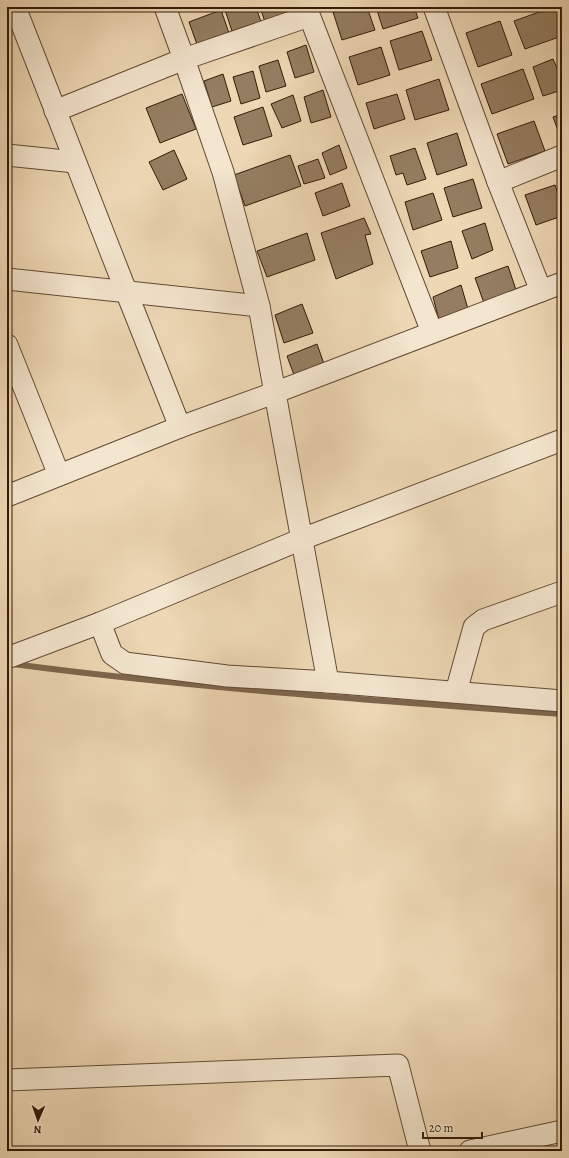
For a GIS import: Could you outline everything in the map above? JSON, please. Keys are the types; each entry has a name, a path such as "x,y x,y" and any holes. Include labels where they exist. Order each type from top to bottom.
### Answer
{"street":[{"path":"15,7 180,427"},
{"path":"165,7 223,172 259,306 328,682"},
{"path":"434,7 498,182 540,291"},
{"path":"55,111 308,11 432,332"},
{"path":"7,155 76,162"},
{"path":"498,182 562,156"},
{"path":"7,279 259,306"},
{"path":"7,496 180,427 274,393 562,282"},
{"path":"7,345 59,475"},
{"path":"7,658 100,623 302,539 562,440"},
{"path":"456,692 474,627 483,620 562,592"},
{"path":"100,623 112,654 125,663 227,676 328,682 562,701"},
{"path":"7,1080 398,1065 420,1151"},
{"path":"470,1151 562,1131"}],"building":[{"path":"224,7 256,7 261,22 232,31"},
{"path":"260,7 294,7 297,14 266,25"},
{"path":"350,7 367,7 375,30 342,40 333,12"},
{"path":"376,7 414,7 418,18 383,29"},
{"path":"553,7 560,7 562,12 562,36 525,49 514,21"},
{"path":"221,10 231,39 199,50 189,22"},
{"path":"500,21 512,55 478,67 466,33"},
{"path":"422,31 432,60 399,70 390,41"},
{"path":"306,45 314,72 295,78 287,52"},
{"path":"381,47 390,75 358,85 349,57"},
{"path":"553,59 557,68 562,66 562,90 543,96 533,67"},
{"path":"278,60 286,86 266,92 259,66"},
{"path":"523,69 534,99 492,114 481,84"},
{"path":"253,71 260,98 241,104 233,77"},
{"path":"223,74 231,101 212,107 204,81"},
{"path":"439,79 449,110 415,120 406,90"},
{"path":"323,90 331,117 311,123 304,97"},
{"path":"182,94 196,129 160,143 146,108"},
{"path":"397,94 405,119 374,129 366,103"},
{"path":"293,95 301,121 282,128 271,104"},
{"path":"263,107 272,136 243,145 234,117"},
{"path":"562,114 562,141 553,117"},
{"path":"534,121 545,151 508,164 497,134"},
{"path":"457,133 467,165 437,175 427,143"},
{"path":"339,145 347,168 330,175 322,153"},
{"path":"415,148 426,179 407,185 403,173 396,175 390,156"},
{"path":"174,150 187,179 163,190 149,162"},
{"path":"290,155 301,186 245,206 234,175"},
{"path":"318,159 325,178 304,184 298,166"},
{"path":"473,179 482,208 453,217 444,188"},
{"path":"342,183 350,206 323,216 315,193"},
{"path":"555,185 562,205 562,216 536,225 525,195"},
{"path":"433,193 442,220 413,230 405,202"},
{"path":"364,218 371,234 365,235 373,264 336,279 321,233"},
{"path":"485,223 493,250 472,259 462,231"},
{"path":"307,233 315,260 267,277 257,251"},
{"path":"451,241 458,268 430,277 421,251"},
{"path":"508,266 517,293 484,303 475,278"},
{"path":"461,285 468,309 439,320 433,297"},
{"path":"302,304 313,333 284,343 275,315"},
{"path":"317,344 324,364 294,375 287,356"}],"waterway":[{"path":"13,664 81,673 218,687 562,714"}]}
